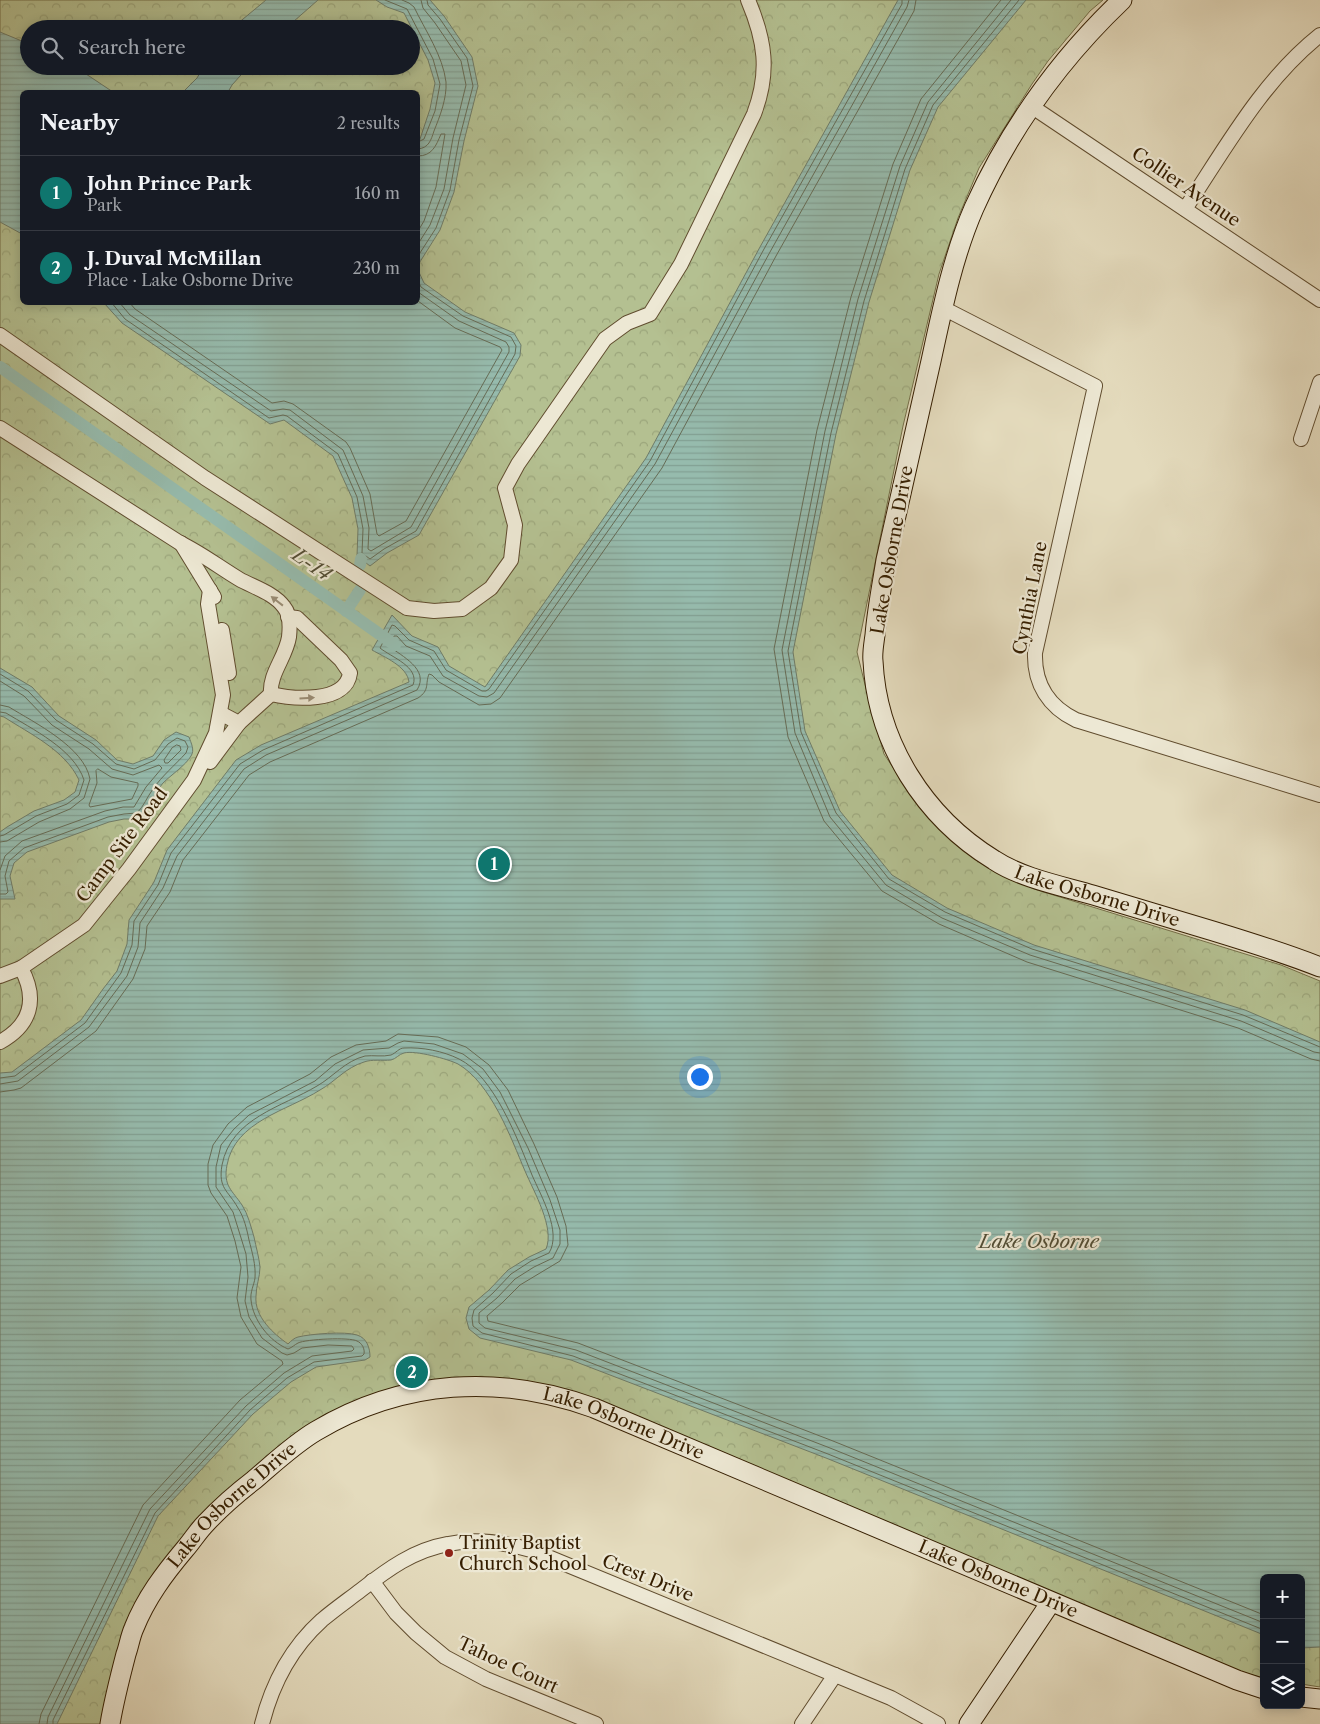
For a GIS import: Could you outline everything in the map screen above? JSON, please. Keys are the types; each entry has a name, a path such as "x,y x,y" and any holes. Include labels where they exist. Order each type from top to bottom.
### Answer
{"street":[{"path":"0,334 205,478 407,608 434,611 462,609 491,588 511,560 515,525 506,488 518,464 605,339 626,323 650,314 680,264 754,114 760,99 764,56 756,20 748,0"},
{"name":"Lake Osborne Drive","path":"1122,0 1093,28 1031,106 1000,155 974,208 954,263 886,560 873,660 876,686 889,736 900,762 916,787 960,836 995,861 1065,887 1250,942 1320,967"},
{"path":"1185,209 1270,85 1293,59 1320,35"},
{"name":"Collier Avenue","path":"1031,106 1320,300"},
{"name":"Cynthia Lane","path":"943,308 1095,386 1035,653 1038,678 1044,694 1062,712 1076,720 1320,795"},
{"path":"1301,439 1320,382"},
{"name":"Camp Site Road","path":"0,428 180,543 208,586 217,606 228,661 228,684 223,695 216,733 194,780 129,869 84,925 21,968 0,976"},
{"path":"180,543 197,551 240,580 274,598 284,607 288,617 289,636 270,685 271,694"},
{"path":"208,586 214,574 218,572 236,582 240,580"},
{"path":"271,694 289,698 314,698 336,691 349,678 350,673 346,666 334,652 297,618 288,617"},
{"path":"194,780 239,724 271,694"},
{"path":"220,713 239,724"},
{"path":"0,1042 13,1035 22,1026 29,1010 31,993 21,968"},
{"name":"Lake Osborne Drive","path":"110,1724 114,1695 133,1629 149,1596 168,1568 205,1524 230,1500 298,1443 346,1415 377,1402 408,1394 441,1388 474,1386 508,1387 541,1392 580,1403 1244,1683 1260,1688"},
{"name":"Crest Drive","path":"262,1724 280,1674 294,1652 310,1632 323,1620 372,1581 399,1562 418,1553 442,1545 469,1541 490,1541 531,1550 891,1698 938,1724"},
{"name":"Tahoe Court","path":"372,1581 396,1613 416,1633 445,1657 486,1679 596,1724"},
{"path":"970,1724 1051,1602"},
{"path":"802,1724 835,1675"},
{"path":"1305,1698 1320,1699"}],"green space":[{"path":"0,0 1103,0 1090,11 1048,61 1032,84 979,168 958,218 939,274 903,426 857,652 884,754 910,793 1005,875 1034,889 1281,965 1320,981 1320,1687 1305,1685 1305,1574 1260,1574 1260,1677 1229,1669 514,1382 453,1378 406,1389 253,1474 142,1600 105,1724 0,1724"}],"water":[{"path":"266,0 318,0 295,20 242,20"},
{"path":"376,0 430,0 444,16 472,57 478,86 464,141 454,192 440,230 420,262 420,139 430,109 435,83 428,60 420,44 420,20 408,20 404,13 387,7"},
{"name":"Lake Osborne","path":"898,0 1026,0 938,107 910,170 869,302 836,434 793,652 805,731 840,811 892,875 947,908 1034,945 1245,1010 1320,1042 1320,1647 1305,1648 1305,1574 1260,1574 1260,1633 826,1458 571,1360 480,1338 469,1329 466,1318 469,1307 508,1270 546,1249 548,1231 546,1221 499,1112 480,1084 458,1064 409,1052 391,1060 370,1061 357,1065 320,1090 251,1127 232,1150 226,1172 227,1183 244,1209 254,1237 260,1267 256,1304 266,1324 288,1344 297,1337 311,1335 336,1333 357,1335 363,1338 367,1344 370,1357 365,1360 316,1367 291,1382 253,1414 158,1516 57,1724 0,1724 0,1073 12,1072 81,1020 117,971 127,944 129,920 154,882 167,850 236,760 261,745 409,682 400,667 372,650 392,615 412,636 438,647 449,666 485,687 646,458 760,247"},
{"path":"0,32 20,40 20,75 88,75 110,90 20,90 20,233 0,222"},
{"path":"199,75 241,75 229,90 185,90"},
{"path":"420,274 424,283 465,312 514,333 521,345 520,356 419,535 387,553 370,566 357,556 358,529 352,498 333,456 284,420 270,424 122,323 106,305 420,305"},
{"path":"0,668 32,687 59,716 96,740 117,760 133,764 153,756 164,740 176,732 189,737 193,749 189,759 163,783 139,819 109,822 27,852 14,863 10,876 15,899 0,899 0,832 34,811 64,800 75,792 79,780 73,769 56,751 35,736 0,716"}],"waterway":[{"name":"L-14","path":"0,367 395,645"},
{"path":"360,565 361,559"},
{"path":"346,611 360,590"}],"place":[{"name":"John Prince Park","path":"494,864"},
{"name":"J. Duval McMillan","path":"412,1372"},
{"name":"Trinity Baptist Church School","path":"449,1553"}]}
